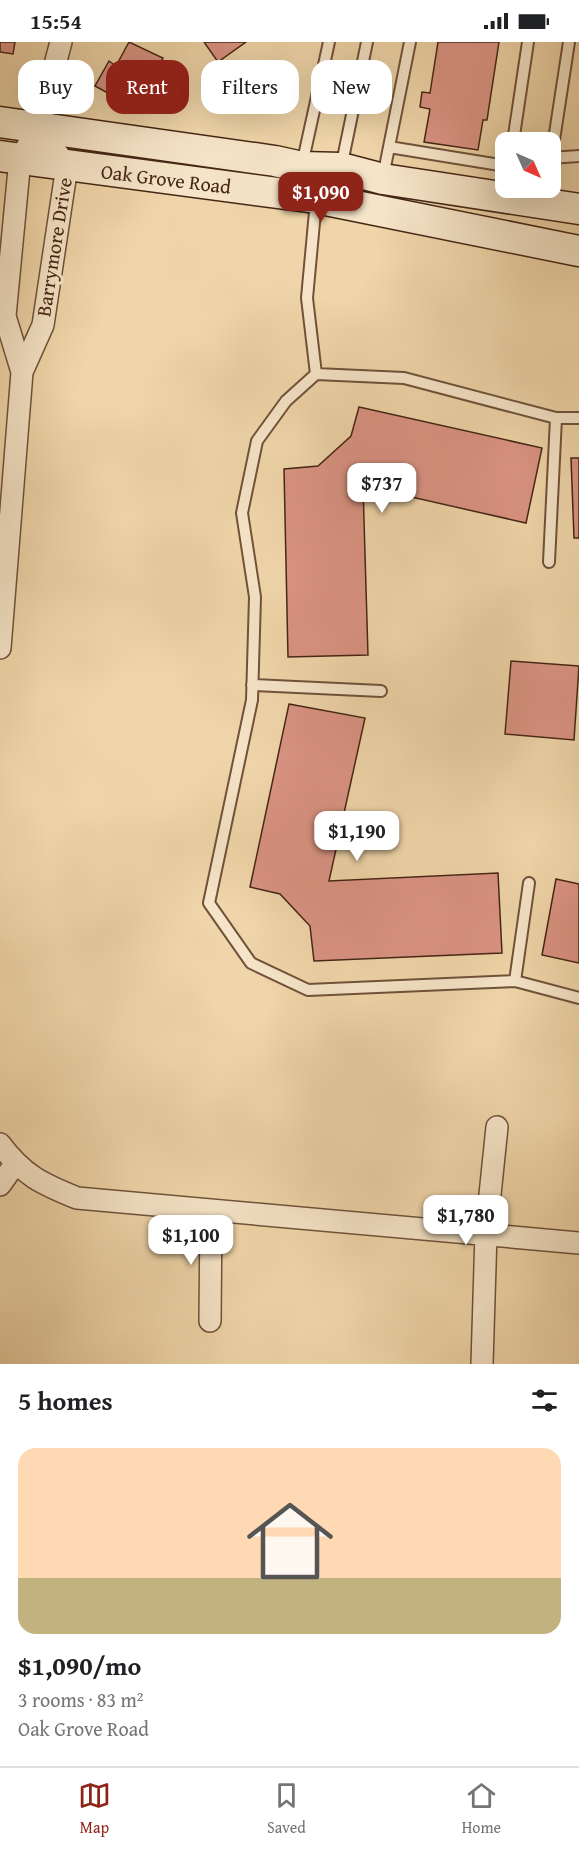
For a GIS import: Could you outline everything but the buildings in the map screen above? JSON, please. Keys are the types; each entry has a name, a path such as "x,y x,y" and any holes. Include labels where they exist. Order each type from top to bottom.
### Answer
{"main road":[{"name":"Oak Grove Road","path":"0,122 275,161 309,182"},
{"name":"Oak Grove Road","path":"10,158 67,166 309,182 579,251"},
{"name":"Oak Grove Road","path":"309,182 341,168 383,179 546,200 579,209"}],"street":[{"path":"38,128 61,42"},
{"name":"Barrymore Drive","path":"0,648 22,372 43,325 67,166 38,128 10,158 5,316 22,372"},
{"path":"482,1364 486,1233 497,1127"},
{"path":"0,1144 15,1164 41,1184 77,1198 579,1243"},
{"path":"0,1185 15,1164"},
{"path":"210,1321 211,1211"}],"lane":[{"path":"316,374 308,298 309,182 329,42"},
{"path":"341,168 367,42"},
{"path":"383,179 410,42"},
{"path":"514,132 528,42"},
{"path":"555,132 569,42"},
{"path":"389,147 495,164"},
{"path":"561,159 579,156"},
{"path":"579,418 556,418 404,378 316,374 286,401 257,441 242,513 255,597 252,700 209,903 251,963 308,990 515,981 579,998"},
{"path":"549,562 556,418"},
{"path":"252,685 381,691"},
{"path":"515,981 529,883"}]}
